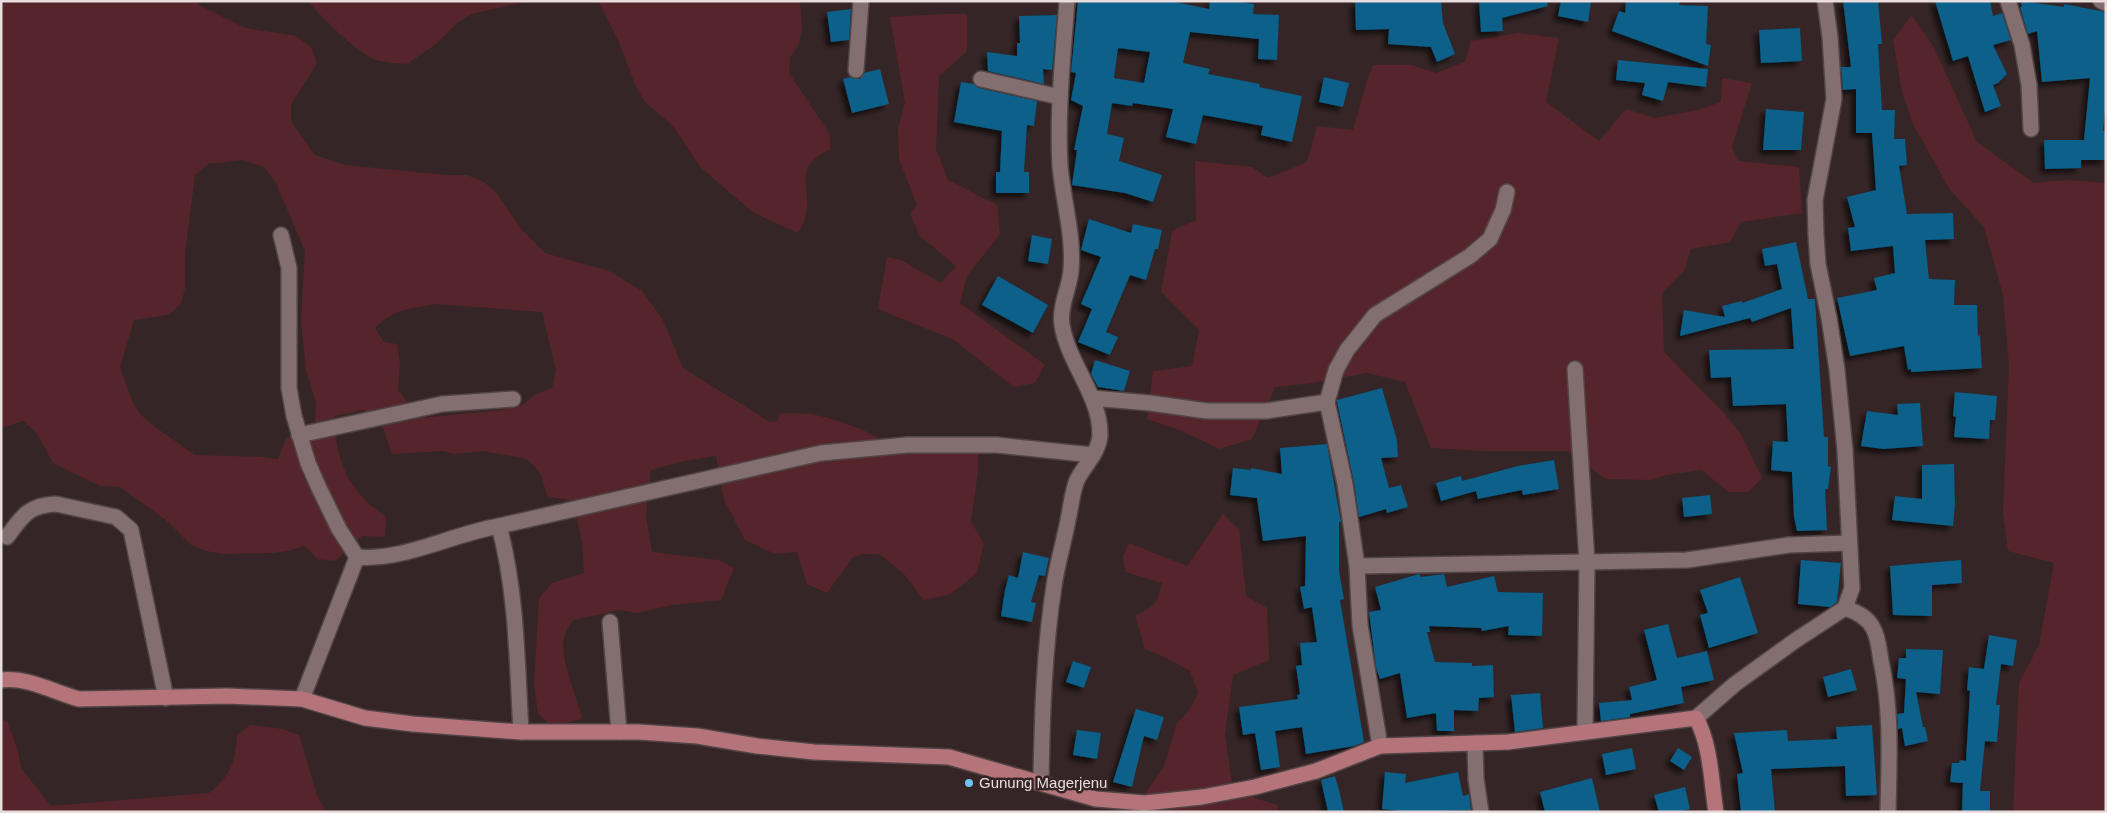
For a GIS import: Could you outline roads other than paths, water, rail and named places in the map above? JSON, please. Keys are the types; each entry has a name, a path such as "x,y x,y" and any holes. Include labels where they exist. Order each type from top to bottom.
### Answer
{"main road":[{"path":"1,680 34,683 62,695 79,698 227,696 302,699 364,718 413,724 521,732 619,732 697,736 757,746 814,752 949,757 1096,799 1145,802 1202,797 1255,787 1316,771 1380,746 1508,742 1696,718 1702,729 1706,744 1716,812"}],"street":[{"path":"856,70 862,1"},
{"path":"1041,783 1042,714 1048,628 1054,584 1077,481 1093,455 1100,435 1092,398 1070,351 1061,322 1066,288 1072,271 1071,240 1060,169 1060,97 1068,1"},
{"path":"1696,718 1735,684 1796,640 1845,608 1852,588 1845,450 1837,370 1818,264 1816,235 1815,200 1834,99 1830,38 1825,1"},
{"path":"2008,1 2022,45 2029,85 2031,129"},
{"path":"2101,1 2106,3"},
{"path":"981,79 1060,97"},
{"path":"1380,746 1360,625 1357,566 1345,484 1327,402 1336,370 1348,350 1375,315 1470,256 1490,239 1503,210 1507,192"},
{"path":"282,235 289,268 289,388 299,435 319,488 339,529 357,557"},
{"path":"1575,369 1587,562 1585,732"},
{"path":"1092,398 1208,411 1266,410 1327,402"},
{"path":"299,435 442,404 513,399"},
{"path":"357,557 376,559 411,551 478,530 821,453 907,445 998,445 1093,455"},
{"path":"7,537 24,514 35,507 48,504 56,504 116,517 131,530 166,698"},
{"path":"499,526 506,550 514,618 521,732"},
{"path":"1357,566 1688,560 1789,545 1849,543"},
{"path":"302,699 357,557"},
{"path":"1845,608 1856,611 1864,618 1872,626 1878,639 1890,719 1888,812"},
{"path":"610,622 619,732"},
{"path":"1475,744 1476,779 1481,812"}],"place":[{"name":"Gunung Magerjenu","path":"969,783"}]}
